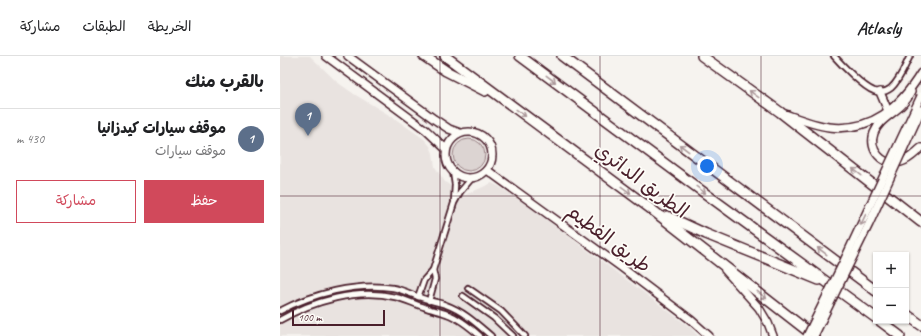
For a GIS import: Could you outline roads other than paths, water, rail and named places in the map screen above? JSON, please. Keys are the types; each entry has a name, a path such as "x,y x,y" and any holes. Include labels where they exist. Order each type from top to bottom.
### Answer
{"highway":[{"path":"424,56 459,79 500,97"},
{"name":"الطريق الدائري","path":"445,56 651,209 814,336"},
{"name":"الطريق الدائري","path":"520,56 873,316"},
{"path":"562,56 873,289"},
{"path":"702,56 780,112 921,222"},
{"path":"651,209 706,234 836,288"},
{"path":"909,316 921,325"},
{"path":"884,324 900,336"}],"main road":[{"path":"326,56 426,130 446,149"},
{"path":"348,56 434,119 449,129 460,133"},
{"path":"780,112 813,124 840,128 865,124 877,119 904,97 921,73"},
{"path":"914,84 906,102 883,120 876,129 873,145 878,156 893,163 905,161 921,148"},
{"path":"880,92 888,111"},
{"path":"807,336 921,96"},
{"path":"814,336 859,245 921,110"},
{"path":"468,131 477,132 485,137 490,144 492,153 491,162 487,170 478,176 472,178 459,176 453,172 446,162 446,149 451,139 460,133 468,131"},
{"name":"طريق الفطيم","path":"487,170 627,271 691,320 709,336"},
{"path":"718,260 760,308 773,336"}],"street":[{"path":"834,56 869,89 880,92 887,91 892,87 910,56"},
{"path":"453,172 455,191 454,203"},
{"path":"418,297 424,280 433,270 454,203 460,192 472,178"},
{"path":"429,300 435,279 433,270"},
{"path":"280,311 311,298 338,291 357,288 386,287 404,291 418,297 446,305 466,316 491,336"},
{"path":"468,288 502,311 525,336"},
{"path":"338,291 339,298"},
{"path":"280,320 306,307 339,298 357,295 390,296 404,299 422,307 449,314 480,336"},
{"path":"463,296 494,318 513,336"},
{"path":"462,322 466,316"}],"place":[{"name":"موقف سيارات كيدزانيا","path":"308,136"}]}
